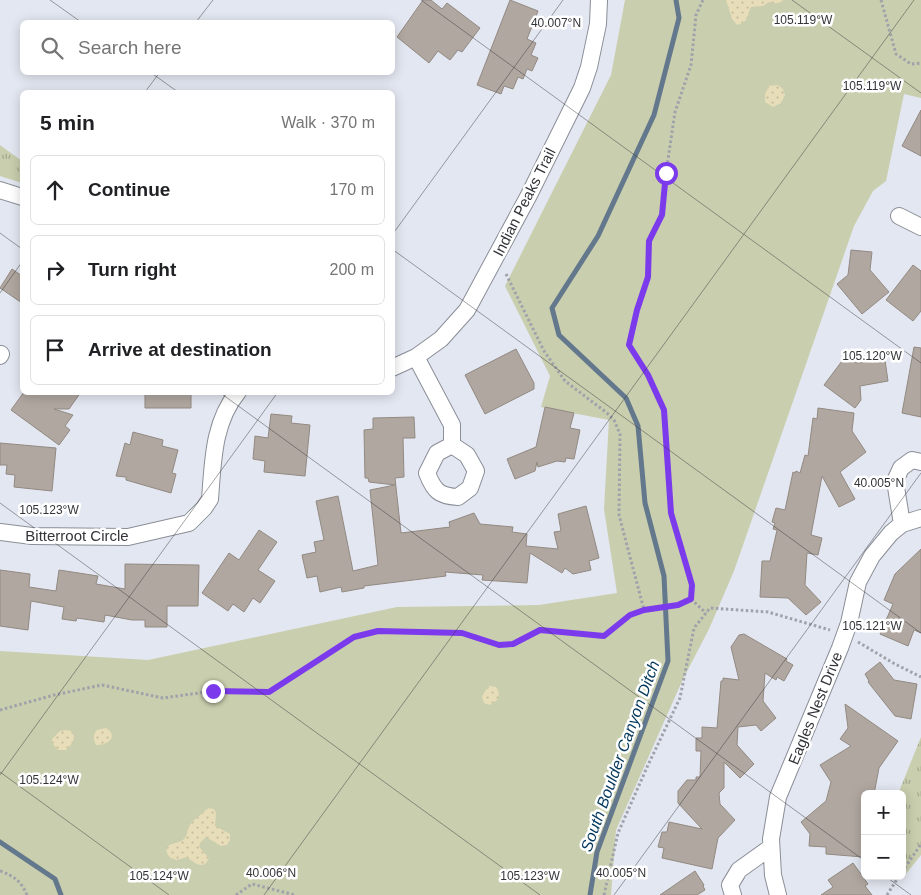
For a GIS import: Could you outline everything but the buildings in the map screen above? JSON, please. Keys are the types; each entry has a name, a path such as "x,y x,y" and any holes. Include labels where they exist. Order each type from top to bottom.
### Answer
{"street":[{"name":"Indian Peaks Trail","path":"395,367 416,357 441,339 467,310 529,195 582,88 589,67 598,24 599,0"},
{"path":"0,190 20,196"},
{"path":"899,216 921,227"},
{"path":"416,357 452,425 452,444"},
{"name":"Bitterroot Circle","path":"0,532 32,536 128,537 188,523 204,508 210,499 218,429 236,395"},
{"path":"902,524 895,481 901,468 912,460 921,462"},
{"name":"Eagles Nest Drive","path":"778,895 773,875 771,839 778,797 845,634 858,582 872,556 891,533 902,524 921,518"},
{"path":"733,895 730,885 740,870 771,848"}],"path":[{"path":"691,599 692,585 671,513 664,410 648,375 629,345 637,310 648,277 649,241 662,215 666,173 676,112 691,65 696,15 703,0"},
{"path":"881,0 896,54 911,64 921,63"},
{"path":"506,274 544,351 565,380 614,420 620,434 619,515 644,610"},
{"path":"0,710 54,695 102,685 163,698 213,691 269,692 354,637 378,631 462,633 499,645 513,644 540,630 604,636 630,615 644,610 678,605 691,599"},
{"path":"691,599 706,613"},
{"path":"604,895 618,833 680,698 694,628 710,608 768,612 845,634 921,677"},
{"path":"906,866 921,844"},
{"path":"0,871 12,875 24,888 27,895"},
{"path":"887,895 896,880"},
{"path":"236,895 252,884 295,895"}],"green space":[{"path":"625,0 921,0 921,98 904,94 886,181 873,191 854,226 734,571 709,629 683,679 616,830 611,895 0,895 0,651 148,660 397,607 539,605 617,593 604,509 609,420 541,407 550,376 505,286 611,75"},
{"path":"0,145 20,160 20,182 0,176"},
{"path":"921,737 921,855 906,874 906,790 900,790"}],"sand":[{"path":"726,0 783,0 779,3 769,2 763,6 751,7 746,20 737,25 732,19"},
{"path":"778,85 783,89 785,95 781,103 773,107 765,102 765,94 769,86"},
{"path":"489,686 497,687 499,694 497,700 490,705 484,703 482,697"},
{"path":"106,728 112,734 112,737 104,744 96,745 94,737 97,730"},
{"path":"60,731 71,731 74,736 73,742 66,750 58,750 52,743 52,739"},
{"path":"208,808 214,809 216,813 215,826 230,834 230,840 227,845 221,846 206,837 199,847 209,858 202,865 187,857 177,860 170,858 167,854 167,847 184,839 189,826"}],"waterway":[{"name":"South Boulder Canyon Ditch","path":"590,895 597,852 668,661 664,576 645,503 638,426 626,398 559,335 552,308 598,236 654,115 679,18 676,0"},
{"path":"0,842 55,879 61,895"}],"route":[{"path":"213,691 269,692 354,637 378,631 462,633 499,645 513,644 540,630 604,636 630,615 644,610 678,605 691,599 692,585 671,513 664,410 648,375 629,345 637,310 648,277 649,241 662,215 666,173"}]}
